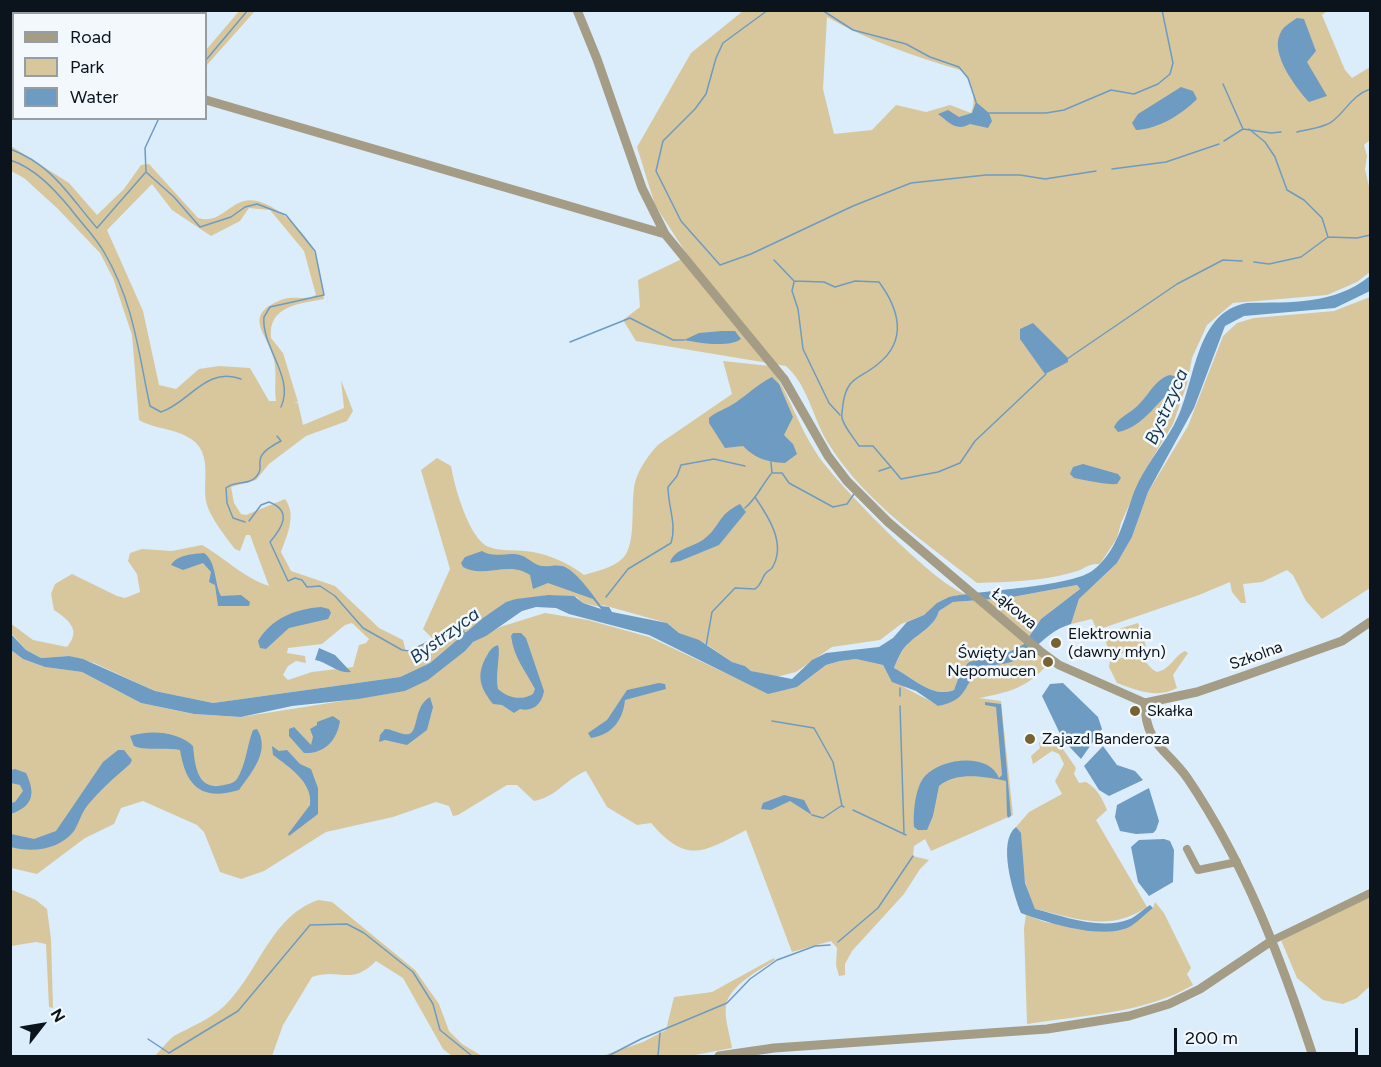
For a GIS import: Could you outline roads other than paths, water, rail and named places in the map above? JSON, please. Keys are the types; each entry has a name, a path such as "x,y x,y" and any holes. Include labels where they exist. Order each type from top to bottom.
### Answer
{"street":[{"name":"Łąkowa","path":"577,10 597,59 642,188 665,234 784,379 828,456 888,522 1040,651 1059,665 1145,704"},
{"path":"207,100 665,234"},
{"name":"Szkolna","path":"1145,704 1197,692 1260,671 1342,641 1371,622"},
{"path":"1145,704 1146,720 1153,740 1186,777 1237,862 1273,940 1313,1056"},
{"path":"1187,849 1198,870 1237,862"},
{"path":"719,1056 766,1049 1047,1029 1129,1016 1169,1004 1200,989 1273,940 1371,893"}],"water":[{"path":"1297,18 1304,19 1316,51 1307,62 1327,96 1309,102 1291,80 1278,51 1281,31"},
{"path":"1181,87 1193,91 1197,99 1169,120 1153,127 1136,130 1132,123 1138,114"},
{"path":"976,102 989,113 992,121 988,128 970,124 957,126 938,114 948,110 959,117 972,113"},
{"path":"1370,276 1370,291 1335,308 1244,316 1225,326 1194,408 1148,492 1132,537 1117,563 1079,599 1071,624 1049,635 1024,656 1000,665 983,665 956,700 938,706 916,691 892,682 883,665 856,659 826,665 797,687 768,694 649,635 569,614 556,608 536,607 522,611 486,636 473,642 428,680 405,691 292,706 241,717 194,714 141,703 82,672 45,667 23,659 11,650 10,633 26,650 41,658 69,656 83,659 155,691 213,703 400,677 430,663 483,618 506,602 516,599 548,595 574,596 583,603 601,609 593,599 548,583 533,589 530,575 522,571 505,569 479,571 463,567 461,563 465,557 482,551 493,555 514,554 541,566 556,565 567,568 589,589 601,606 609,607 612,612 667,623 679,633 699,640 732,662 745,666 751,671 792,679 812,660 826,653 879,647 893,638 907,622 924,615 937,603 949,597 1065,581 1092,571 1101,564 1114,545 1138,483 1174,425 1198,353 1216,321 1229,309 1247,303 1312,300 1342,292","holes":["1077,585 1080,589 1041,619 1024,644 1007,653 969,662 961,671 954,690 938,692 923,686 894,668 906,645 930,625 939,611 953,602 1007,598"]},
{"path":"1033,323 1068,358 1068,362 1045,374 1020,339 1020,329"},
{"path":"735,331 741,339 722,344 684,340 699,333"},
{"path":"1170,375 1177,377 1179,383 1143,419 1118,432 1114,427 1118,421 1139,404 1155,384"},
{"path":"772,377 779,384 793,417 784,435 793,444 797,454 785,463 762,459 743,446 725,448 709,423 709,418"},
{"path":"1083,464 1118,474 1121,478 1117,484 1113,484 1074,478 1070,474 1073,467"},
{"path":"740,504 746,512 719,545 670,563 675,554 704,539 727,512"},
{"path":"204,553 213,567 221,596 241,595 250,602 249,606 218,606 215,585 209,582 211,572 203,563 183,570 171,565 181,557"},
{"path":"321,607 329,609 331,613 328,619 289,628 266,649 260,648 258,641 277,621 302,610"},
{"path":"513,633 521,633 526,638 544,691 536,706 525,710 520,709 514,713 502,705 493,704 485,693 480,677 485,659 492,648 498,645 498,689 506,695 515,697 533,694 535,689 515,651 511,636"},
{"path":"319,648 335,655 351,672 341,671 315,660"},
{"path":"659,683 665,684 666,689 625,700 622,714 615,725 605,734 591,738 588,733 607,720 627,690"},
{"path":"1063,683 1098,717 1102,729 1081,759 1063,740 1042,696 1050,684"},
{"path":"430,697 433,707 427,730 407,745 385,740 379,742 380,735 385,729 407,734 412,732 421,707"},
{"path":"985,702 1001,704 1011,816 1008,818 1007,815 1006,781 981,777 955,778 939,786 933,816 927,830 918,830 914,827 917,793 925,776 932,770 964,760 985,764 994,770 999,778 1002,775 996,707 985,705"},
{"path":"333,716 340,721 336,734 329,744 318,751 304,753 289,736 289,729 294,727 311,745 313,737 310,729 317,725 317,722"},
{"path":"257,729 262,745 254,769 239,790 215,794 198,788 192,782 180,750 134,746 130,736 163,733 187,741 193,746 199,775 208,785 215,786 230,784 237,779 253,730"},
{"path":"272,746 279,751 287,750 300,764 311,769 318,788 318,814 289,836 288,834 310,805 310,797 308,789 299,776 273,755"},
{"path":"1103,746 1117,765 1135,771 1143,780 1109,796 1099,790 1084,766"},
{"path":"118,750 124,750 132,760 130,764 92,800 68,837 53,846 36,850 11,847 11,834 34,839 56,831 103,762"},
{"path":"11,770 26,773 31,793 28,803 11,814 11,803 15,802 23,791 20,785 11,783"},
{"path":"1149,788 1159,821 1156,830 1153,833 1136,834 1120,831 1115,817 1117,805"},
{"path":"784,795 804,800 812,815 790,801 771,810 761,809 763,803"},
{"path":"1016,827 1021,833 1025,883 1035,909 1082,921 1107,923 1130,919 1150,905 1153,908 1131,926 1106,932 1076,929 1021,913 1011,881 1007,855 1010,834"},
{"path":"1164,839 1170,841 1174,850 1173,882 1149,896 1138,882 1131,847 1139,840"}],"waterway":[{"path":"207,59 248,10"},
{"path":"768,10 723,43 716,58 706,94 695,109 663,141 656,171 681,221 720,265 751,254 853,206 911,183 986,175 1020,175 1045,179 1096,171"},
{"path":"822,10 853,30 906,44 930,57 959,67 968,78 976,102"},
{"path":"989,113 1046,113 1064,110 1111,90 1134,94 1158,84 1170,74 1173,63 1162,10"},
{"path":"1223,84 1243,129 1281,132"},
{"path":"1297,132 1331,123 1355,99 1370,89"},
{"path":"158,120 145,148 146,172 174,197 200,227 231,217 245,207 257,204 286,215 315,251 324,295 270,307 264,317 267,340 284,384 281,407"},
{"path":"1224,141 1243,129"},
{"path":"1249,129 1265,142 1275,157 1287,190 1304,200 1322,218 1328,237"},
{"path":"1112,169 1166,162 1219,144"},
{"path":"10,149 38,164 59,182 97,228 145,173"},
{"path":"10,160 28,168 51,187 104,252 129,309 150,406 161,412 208,381 229,376 241,379"},
{"path":"1254,262 1269,264 1301,257 1328,237 1357,238 1370,235"},
{"path":"774,260 794,281 824,282 835,287 855,281 879,282 886,292 892,303 897,324 894,345 878,364 855,379 847,388 842,416 845,425 859,446 873,446 891,467"},
{"path":"1067,359 1177,284 1223,260 1242,261"},
{"path":"794,282 792,291 798,309 803,349 829,403 840,415"},
{"path":"570,342 630,318 673,340 684,340"},
{"path":"879,471 891,467 901,479 938,472 960,463 975,441 1046,374"},
{"path":"245,522 233,518 227,503 226,488 256,477 264,452 281,441 277,436"},
{"path":"606,597 628,569 671,543 673,522 668,487 677,476 681,465 714,459 745,466"},
{"path":"771,462 772,473 782,473 789,483 833,507 847,504 854,494"},
{"path":"745,508 771,474"},
{"path":"706,646 712,612 735,588 755,589 772,568 776,559 777,540 774,531 755,497"},
{"name":"Bystrzyca","path":"249,521 261,505 269,502 281,510 283,515 281,526 270,542 288,581 295,578 302,580 307,587 320,586 335,596 363,628 402,650 409,651 458,628 467,634"},
{"path":"900,688 900,696"},
{"path":"900,706 904,833"},
{"path":"772,721 814,728 833,762 844,807"},
{"path":"812,815 823,818 841,806"},
{"path":"853,810 906,835"},
{"path":"838,942 878,908 913,856"},
{"path":"148,1039 169,1053 238,1011 310,925 347,924 364,933 413,972 433,1004 440,1030 472,1056"},
{"path":"608,1056 641,1039 727,1003 750,979 777,960 815,946 830,945"},
{"path":"658,1056 660,1033"}],"place":[{"name":"Elektrownia (dawny młyn)","path":"1056,643"},
{"name":"Święty Jan Nepomucen","path":"1048,662"},
{"name":"Skałka","path":"1135,711"},
{"name":"Zajazd Banderoza","path":"1030,739"}]}
